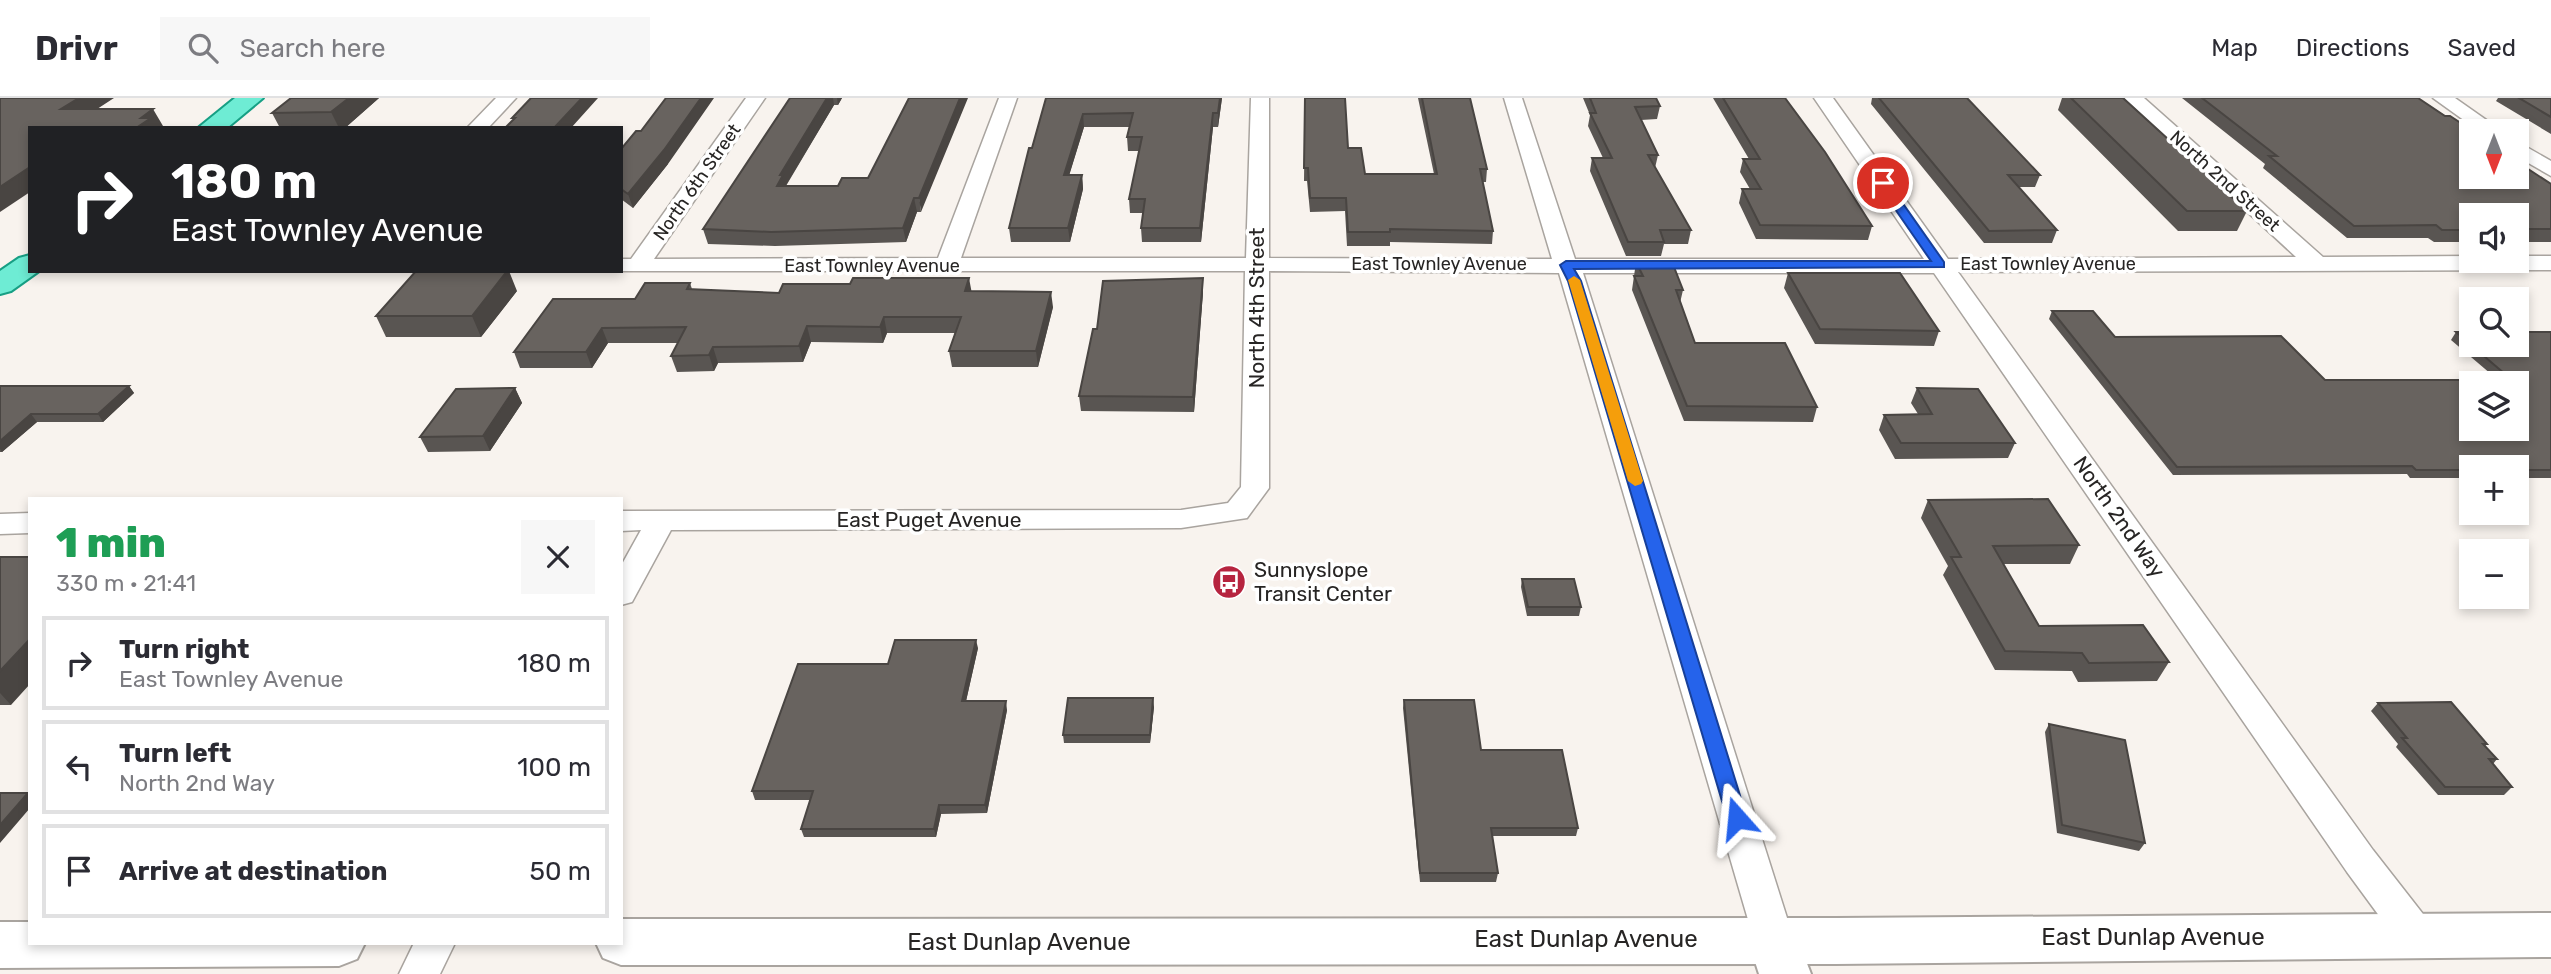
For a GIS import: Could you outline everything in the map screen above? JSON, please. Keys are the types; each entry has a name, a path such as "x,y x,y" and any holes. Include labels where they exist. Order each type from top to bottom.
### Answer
{"main road":[{"path":"214,126 251,98"},
{"path":"0,285 21,267"},
{"name":"East Dunlap Avenue","path":"623,942 1780,957 2416,935 2551,935"},
{"path":"0,945 28,945"}],"street":[{"path":"479,126 507,98"},
{"name":"North 6th Street","path":"630,266 755,98"},
{"path":"947,265 1007,98"},
{"name":"North 4th Street","path":"1237,511 1255,488 1260,98"},
{"path":"1513,98 1559,251 1575,281 1780,957"},
{"name":"North 2nd Way","path":"1823,98 2360,861 2416,935"},
{"name":"North 2nd Street","path":"2133,98 2317,264"},
{"path":"2442,98 2474,119"},
{"path":"2529,156 2551,170"},
{"name":"East Townley Avenue","path":"630,266 2551,263"},
{"name":"East Puget Avenue","path":"623,522 1181,519 1237,511"},
{"path":"623,590 661,521"},
{"path":"0,524 28,523"},
{"path":"419,974 434,945"}],"building":[{"path":"0,98 79,98 61,109 153,109 141,118 151,118 139,126 28,126 28,168 0,187"},
{"path":"291,98 349,98 331,112 272,113"},
{"path":"531,98 582,98 556,126 507,126 515,118 512,118"},
{"path":"666,98 701,98 628,194 623,190 623,147 636,131 641,131"},
{"path":"790,98 827,98 780,175 783,175 777,186 838,186 842,178 868,178 909,98 960,98 919,198 914,198 903,228 771,232 703,229"},
{"path":"1046,98 1220,98 1218,113 1213,113 1200,228 1141,228 1145,199 1129,199 1142,137 1127,137 1133,113 1083,114 1064,175 1082,175 1068,228 1009,228 1029,148 1032,148"},
{"path":"1305,98 1345,98 1348,148 1361,148 1365,174 1437,174 1422,98 1470,98 1487,169 1480,169 1493,231 1390,229 1390,232 1348,232 1346,198 1310,198 1308,168 1304,168"},
{"path":"1590,98 1656,98 1660,106 1635,107 1658,155 1648,155 1691,230 1660,230 1664,242 1628,242 1592,158 1612,158 1590,113 1596,113"},
{"path":"1723,98 1785,98 1825,152 1872,226 1760,225 1742,189 1761,189 1743,159 1760,159"},
{"path":"1879,98 1967,98 2040,175 2008,175 2057,230 1989,231"},
{"path":"2071,98 2123,98 2247,211 2187,211"},
{"path":"2202,98 2418,98 2459,122 2459,189 2529,189 2529,170 2551,184 2551,229 2529,229 2529,203 2459,203 2459,230 2442,230 2436,225 2354,226 2269,156 2277,156"},
{"path":"2519,98 2551,98 2551,117"},
{"path":"1636,262 1672,262 1683,290 1676,290 1695,343 1785,343 1817,407 1687,406 1634,276 1643,276"},
{"path":"414,273 505,273 472,316 376,316"},
{"path":"1788,273 1900,273 1939,331 1820,329"},
{"path":"853,278 969,278 965,291 1051,292 1036,351 949,351 961,317 884,317 880,327 807,326 799,346 713,347 709,355 671,356 686,327 602,328 586,352 514,352 553,299 635,299 645,283 690,283 687,289 779,293 783,284 850,284"},
{"path":"1203,278 1193,397 1079,396 1093,329 1097,329 1103,281"},
{"path":"2052,311 2093,311 2115,337 2281,336 2325,380 2459,380 2459,441 2529,441 2529,371 2501,371 2485,357 2529,357 2529,332 2551,332 2551,470 2529,470 2529,455 2459,455 2459,470 2416,470 2412,466 2177,467"},
{"path":"0,386 129,386 98,414 31,414 0,441"},
{"path":"515,388 483,436 420,437 456,389"},
{"path":"1917,388 1978,389 2015,443 1901,443 1884,415 1932,414"},
{"path":"2048,499 2079,545 1993,546 2039,626 2143,625 2169,662 2089,663 2082,653 2005,651 1951,557 1961,557 1928,500"},
{"path":"0,557 28,557 28,641 0,671"},
{"path":"1522,579 1574,579 1581,607 1528,607"},
{"path":"895,640 976,640 962,701 1006,701 985,805 939,805 934,829 801,829 813,791 752,791 798,664 888,664"},
{"path":"1068,698 1153,698 1150,735 1063,735"},
{"path":"1404,700 1474,700 1481,750 1562,750 1578,828 1491,828 1498,873 1420,873"},
{"path":"2451,702 2487,744 2483,744 2497,759 2489,759 2512,787 2445,787 2402,738 2407,738 2378,703"},
{"path":"2049,724 2125,740 2145,843 2062,825"},
{"path":"0,793 28,793 0,825"}],"slow traffic":[{"path":"1574,280 1635,481"}],"place":[{"name":"Sunnyslope Transit Center","path":"1229,582"}],"route":[{"path":"1737,818 1575,281 1566,265 1940,265 1883,183"}]}
